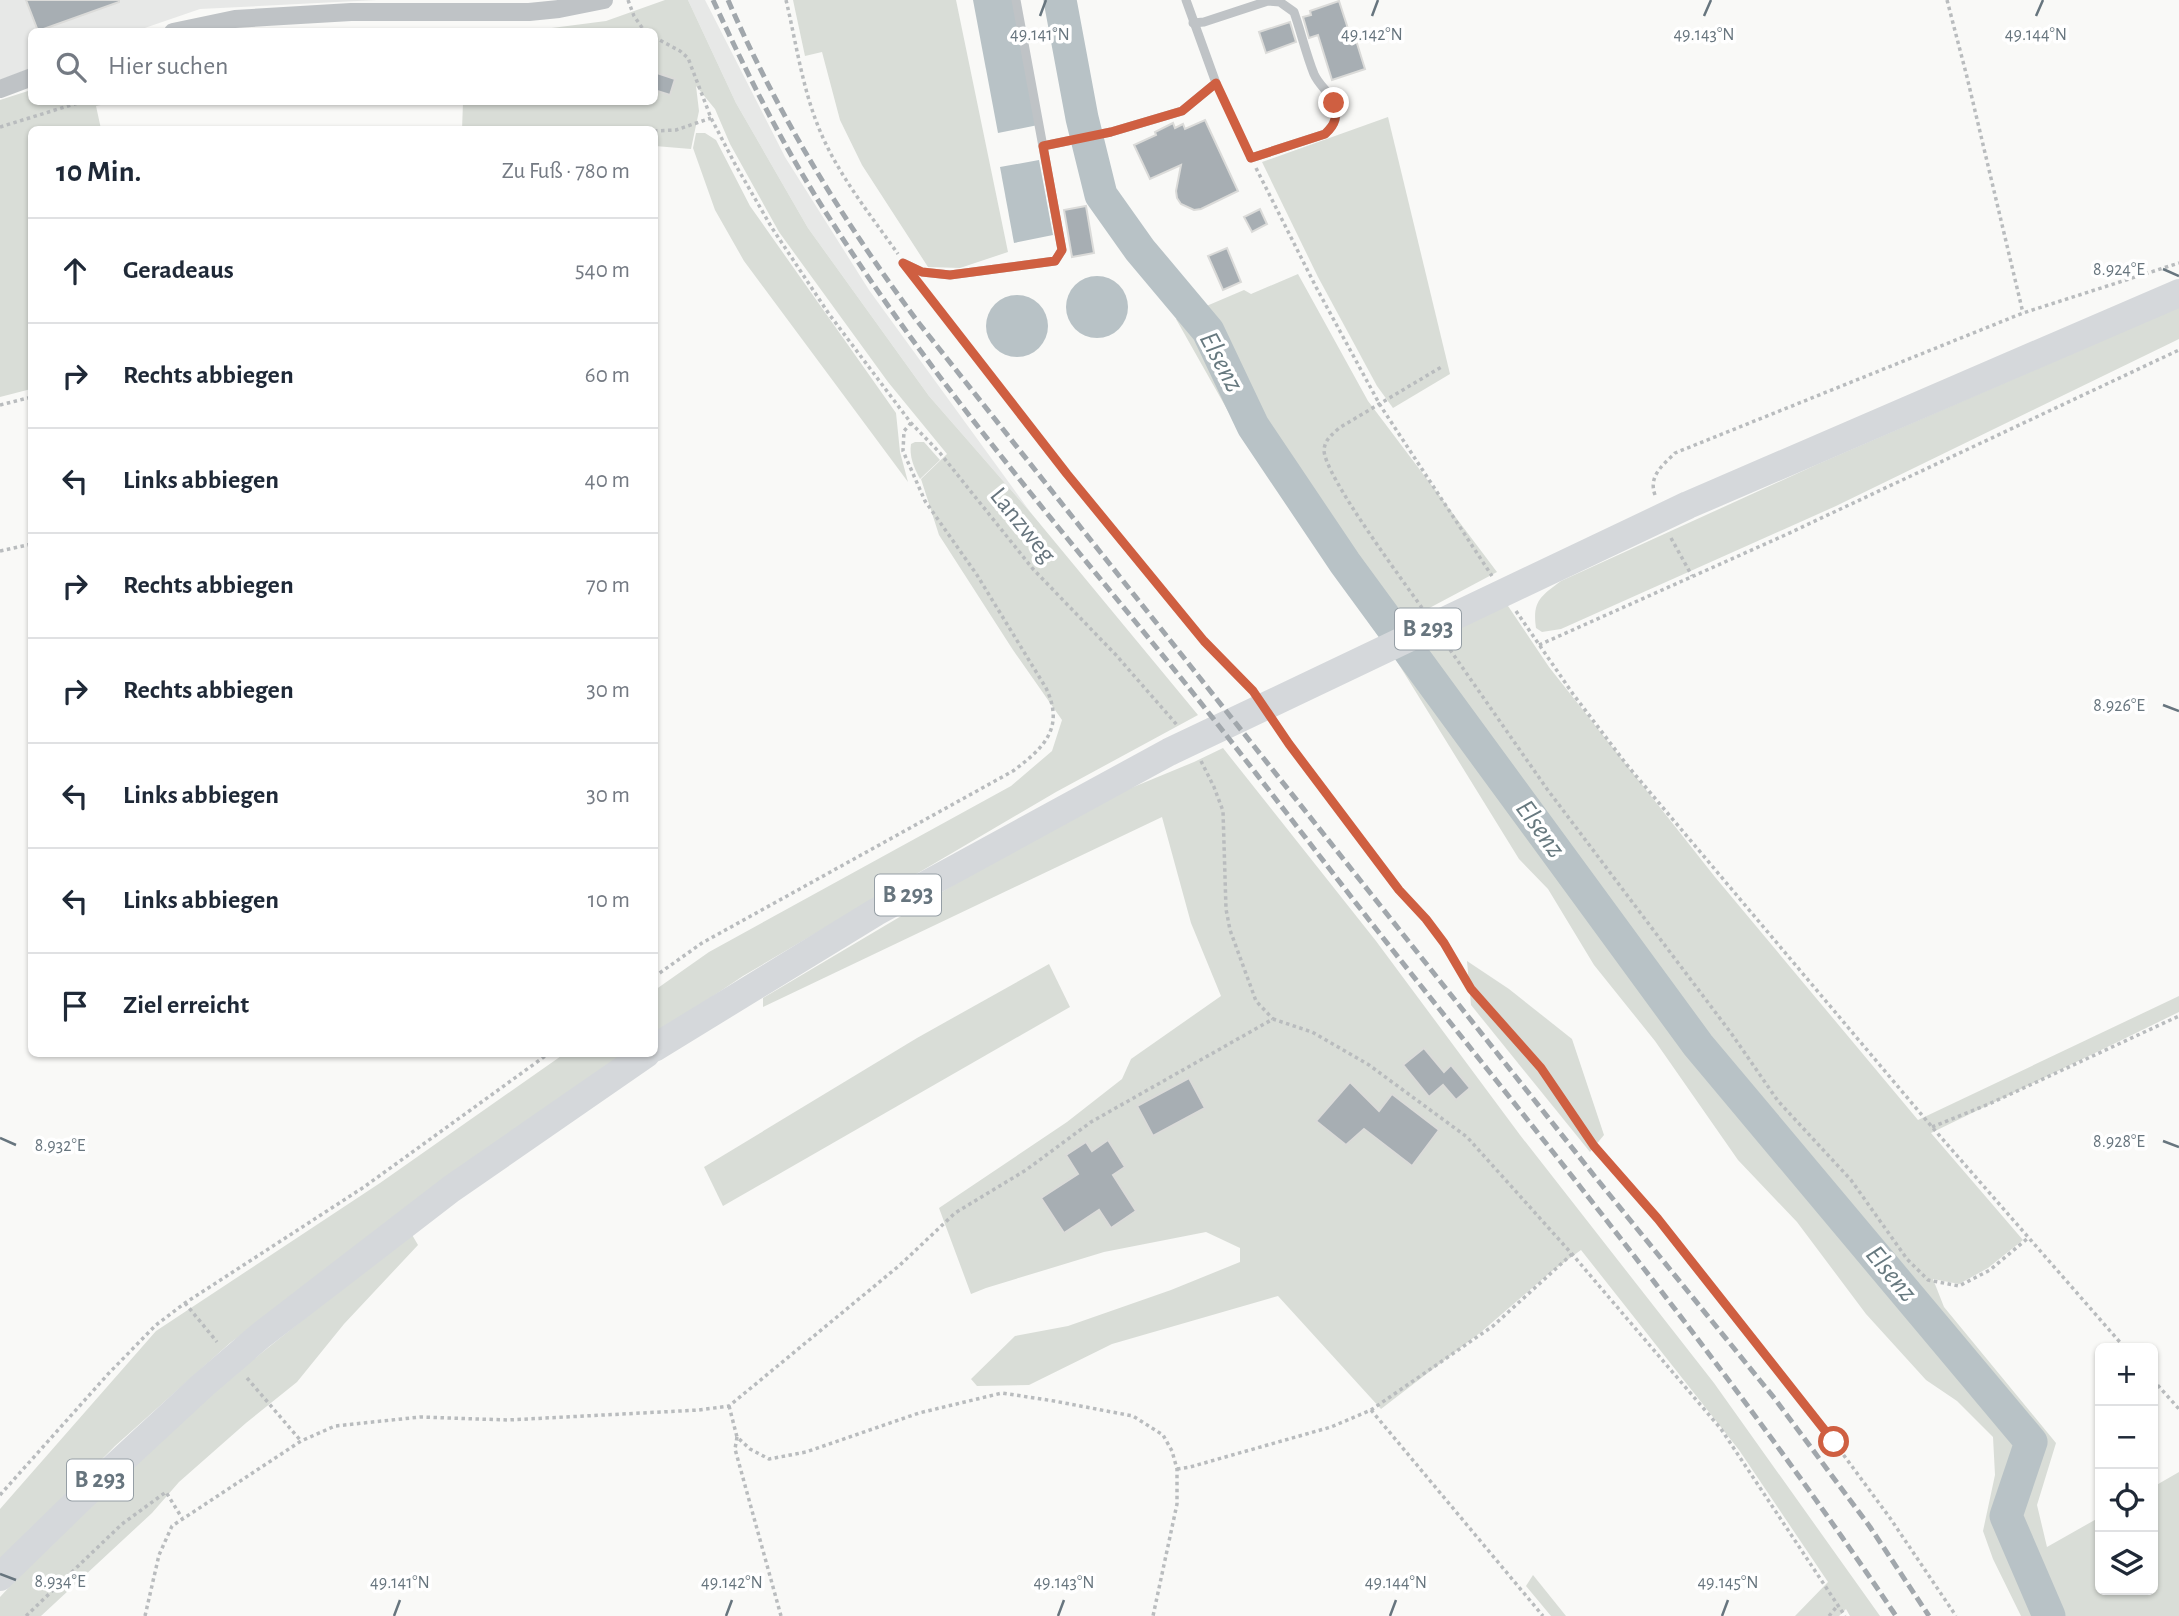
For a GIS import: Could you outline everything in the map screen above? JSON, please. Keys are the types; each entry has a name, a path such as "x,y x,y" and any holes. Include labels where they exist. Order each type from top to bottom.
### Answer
{"main road":[{"name":"B 293","path":"658,1046 876,912 1182,745 1688,505 2179,293"},
{"name":"B 293","path":"0,1577 202,1385 260,1336 451,1189 642,1057"}],"street":[{"path":"192,28 235,19 351,12 529,12 604,0"},
{"path":"0,89 28,78"}],"lane":[{"path":"903,263 922,272 950,275 1055,261 1062,250 1016,0"},
{"path":"1043,146 1100,135 1182,111 1216,83 1186,0"},
{"path":"1193,23 1204,22 1268,1 1289,6 1294,12 1318,83 1328,91 1334,103 1336,119 1325,134 1251,158"}],"path":[{"path":"628,0 643,28"},
{"path":"786,0 806,87 818,125 836,162 903,263 1067,474 1204,641 1253,691"},
{"path":"1947,0 2023,313"},
{"name":"Lanzweg","path":"658,39 688,58 711,118 735,164 787,250 830,314 911,423 940,453 1033,569 1148,690 1182,745 1214,787 1223,811 1226,909 1230,930 1256,1001 1273,1019"},
{"path":"1216,83 1316,286 1380,405 1497,582"},
{"path":"0,127 71,105"},
{"path":"658,131 676,130 711,118"},
{"path":"1675,453 2023,313 2179,263"},
{"path":"1539,645 1783,536 2179,350"},
{"path":"1423,609 1345,496 1324,454 1325,441 1339,428 1443,366"},
{"path":"0,405 28,398"},
{"path":"658,974 702,943 1013,771 1035,755 1049,735 1053,703 1046,688 977,575 925,501 908,463 903,451 903,440 904,431 911,423"},
{"path":"0,551 28,545"},
{"path":"1511,603 1573,694 1627,765 1932,1127 2121,1343"},
{"path":"1446,643 1547,789 1731,1033 1777,1101 1851,1180 1907,1259 1928,1280 1959,1286 1990,1270 2028,1238"},
{"path":"1273,718 1289,744 1399,890 1444,943 1471,989 1541,1068 1594,1146 1658,1219 1834,1442 1956,1616"},
{"path":"1932,1127 1989,1104 2179,1016"},
{"path":"145,1616 159,1555 172,1526 301,1441 335,1426 420,1417 508,1420 729,1406 900,1265 956,1213 1026,1170 1091,1122 1273,1019 1312,1032 1370,1065 1467,1137 1572,1254 1721,1429 1845,1616"},
{"path":"0,1495 109,1373 156,1325 185,1303 364,1187 544,1057"},
{"path":"1177,1469 1331,1427 1371,1410 1493,1326 1572,1254"},
{"path":"185,1303 219,1344"},
{"path":"247,1378 301,1441"},
{"path":"2158,1386 2179,1409"},
{"path":"737,1437 750,1449 769,1459 806,1452 919,1413 1002,1393 1133,1416 1163,1435 1172,1451 1177,1469 1177,1504 1153,1616"},
{"path":"729,1406 737,1437 735,1449 781,1616"},
{"path":"1371,1410 1543,1616"},
{"path":"26,1616 122,1524 166,1492 183,1518"},
{"path":"1829,1616 1838,1605"}],"shaded area":[{"path":"0,0 377,0 200,9 145,28 28,28 28,69 0,80"},
{"path":"665,0 688,0 736,103 808,228 929,396 1031,513 1198,715 1056,792 743,976 658,1033 658,988 709,952 1011,786 1052,751 1062,720 939,535 921,479 947,454 888,382 779,232 730,144 715,109 696,86 699,111 691,149 658,146 658,126 462,126 463,105 658,105 658,28 552,28 606,21"},
{"path":"688,0 705,0 785,157 869,290 1031,513 929,396 808,228 736,103"},
{"path":"793,0 956,0 1008,252 960,268 928,267 862,165 840,120 822,52 805,56"},
{"path":"973,0 1014,0 1038,125 998,133"},
{"path":"28,91 28,105 101,105 96,106 100,126 28,126 28,390 0,397 0,100"},
{"path":"1388,117 1450,374 1393,408 1377,386 1318,277 1262,162"},
{"path":"696,133 705,133 716,140 750,206 896,413 900,452 908,482 744,261 715,210 693,148"},
{"path":"1039,160 1053,235 1014,243 1000,167"},
{"path":"1298,274 1368,401 1497,572 1379,637 1250,450 1176,319 1244,290 1251,294"},
{"path":"1091,276 1103,276 1119,285 1126,295 1126,319 1119,329 1103,338 1091,338 1080,333 1071,324 1066,313 1066,301 1071,290 1080,281"},
{"path":"1011,295 1023,295 1039,304 1046,314 1046,338 1039,348 1023,357 1011,357 1000,352 991,343 986,332 986,320 991,309 1000,300"},
{"path":"2179,307 2179,339 1836,506 1561,629 1542,632 1536,628 1537,605 1548,591 1561,581 1818,464"},
{"path":"924,442 940,460 920,479 911,453 911,444"},
{"path":"1506,603 1549,667 1715,877 1918,1120 2179,996 2179,1012 1931,1133 2023,1240 1988,1268 1959,1284 1933,1279 1944,1307 2056,1443 2037,1505 2047,1547 2095,1520 2095,1595 2158,1595 2158,1484 2179,1472 2179,1616 2021,1616 1993,1559 1983,1531 1995,1475 1993,1437 1957,1401 1926,1380 1866,1314 1797,1222 1738,1160 1655,1041 1594,965 1548,889 1519,859 1393,655"},
{"path":"1223,748 1376,941 1520,1135 1714,1383 1880,1616 1850,1616 1846,1609 1839,1616 1795,1616 1828,1582 1739,1450 1581,1250 1381,1409 1278,1296 1112,1344 1029,1385 977,1386 971,1379 1015,1336 1068,1326 1171,1290 1240,1262 1240,1248 1206,1232 1104,1252 971,1294 939,1208 1067,1122 1122,1079 1131,1059 1221,996 1191,923 1162,817 763,1007 763,998 1085,807"},
{"path":"1467,961 1509,989 1572,1039 1604,1135 1590,1152 1471,1005"},
{"path":"1049,964 1070,1007 723,1206 704,1167 917,1038"},
{"path":"560,1057 623,1057 230,1343 115,1446 0,1564 0,1509 156,1331 380,1183"},
{"path":"411,1233 418,1245 344,1324 297,1382 179,1482 152,1513 41,1616 0,1616 0,1597 59,1534 229,1379"},
{"path":"1533,1575 1566,1616 1551,1616 1526,1586"}],"building":[{"path":"26,0 119,0 46,28 37,28"},
{"path":"1339,1 1365,69 1332,80 1318,35 1309,38 1303,17 1311,15 1310,11"},
{"path":"1290,22 1296,42 1266,53 1259,32"},
{"path":"658,73 675,79 670,95 658,91"},
{"path":"1205,120 1238,191 1194,210 1181,204 1177,198 1181,165 1150,179 1134,145 1173,123 1175,128 1183,124 1185,129"},
{"path":"1086,206 1094,253 1072,257 1064,210"},
{"path":"1260,209 1267,224 1252,232 1244,217"},
{"path":"1227,248 1241,282 1223,290 1208,256"},
{"path":"1424,1048 1444,1072 1451,1065 1470,1088 1456,1100 1443,1085 1429,1097 1403,1065"},
{"path":"1189,1078 1205,1108 1153,1136 1137,1106"},
{"path":"1350,1082 1379,1111 1392,1094 1439,1130 1412,1166 1364,1129 1346,1145 1316,1121"},
{"path":"1108,1140 1125,1167 1113,1175 1136,1211 1111,1228 1099,1210 1064,1233 1041,1198 1078,1174 1066,1155 1086,1142 1092,1151"}],"waterway":[{"name":"Elsenz","path":"1060,0 1082,118 1101,195 1140,250 1208,331 1253,426 1345,563 1698,1045 2031,1442 2006,1516 2049,1616"}],"railway":[{"path":"713,0 783,141 832,222 913,341 1000,455 1212,718 1669,1301 1785,1457 1896,1616"},
{"path":"728,0 790,126 838,206 918,322 1596,1178 1775,1399 1870,1527 1929,1616"}],"route":[{"path":"1334,103 1336,119 1325,134 1251,158 1216,83 1182,111 1111,132 1043,146 1062,250 1055,261 950,275 922,272 903,263 1067,474 1204,641 1253,691 1289,744 1399,890 1444,943 1471,989 1541,1068 1594,1146 1658,1219 1834,1442"}]}
